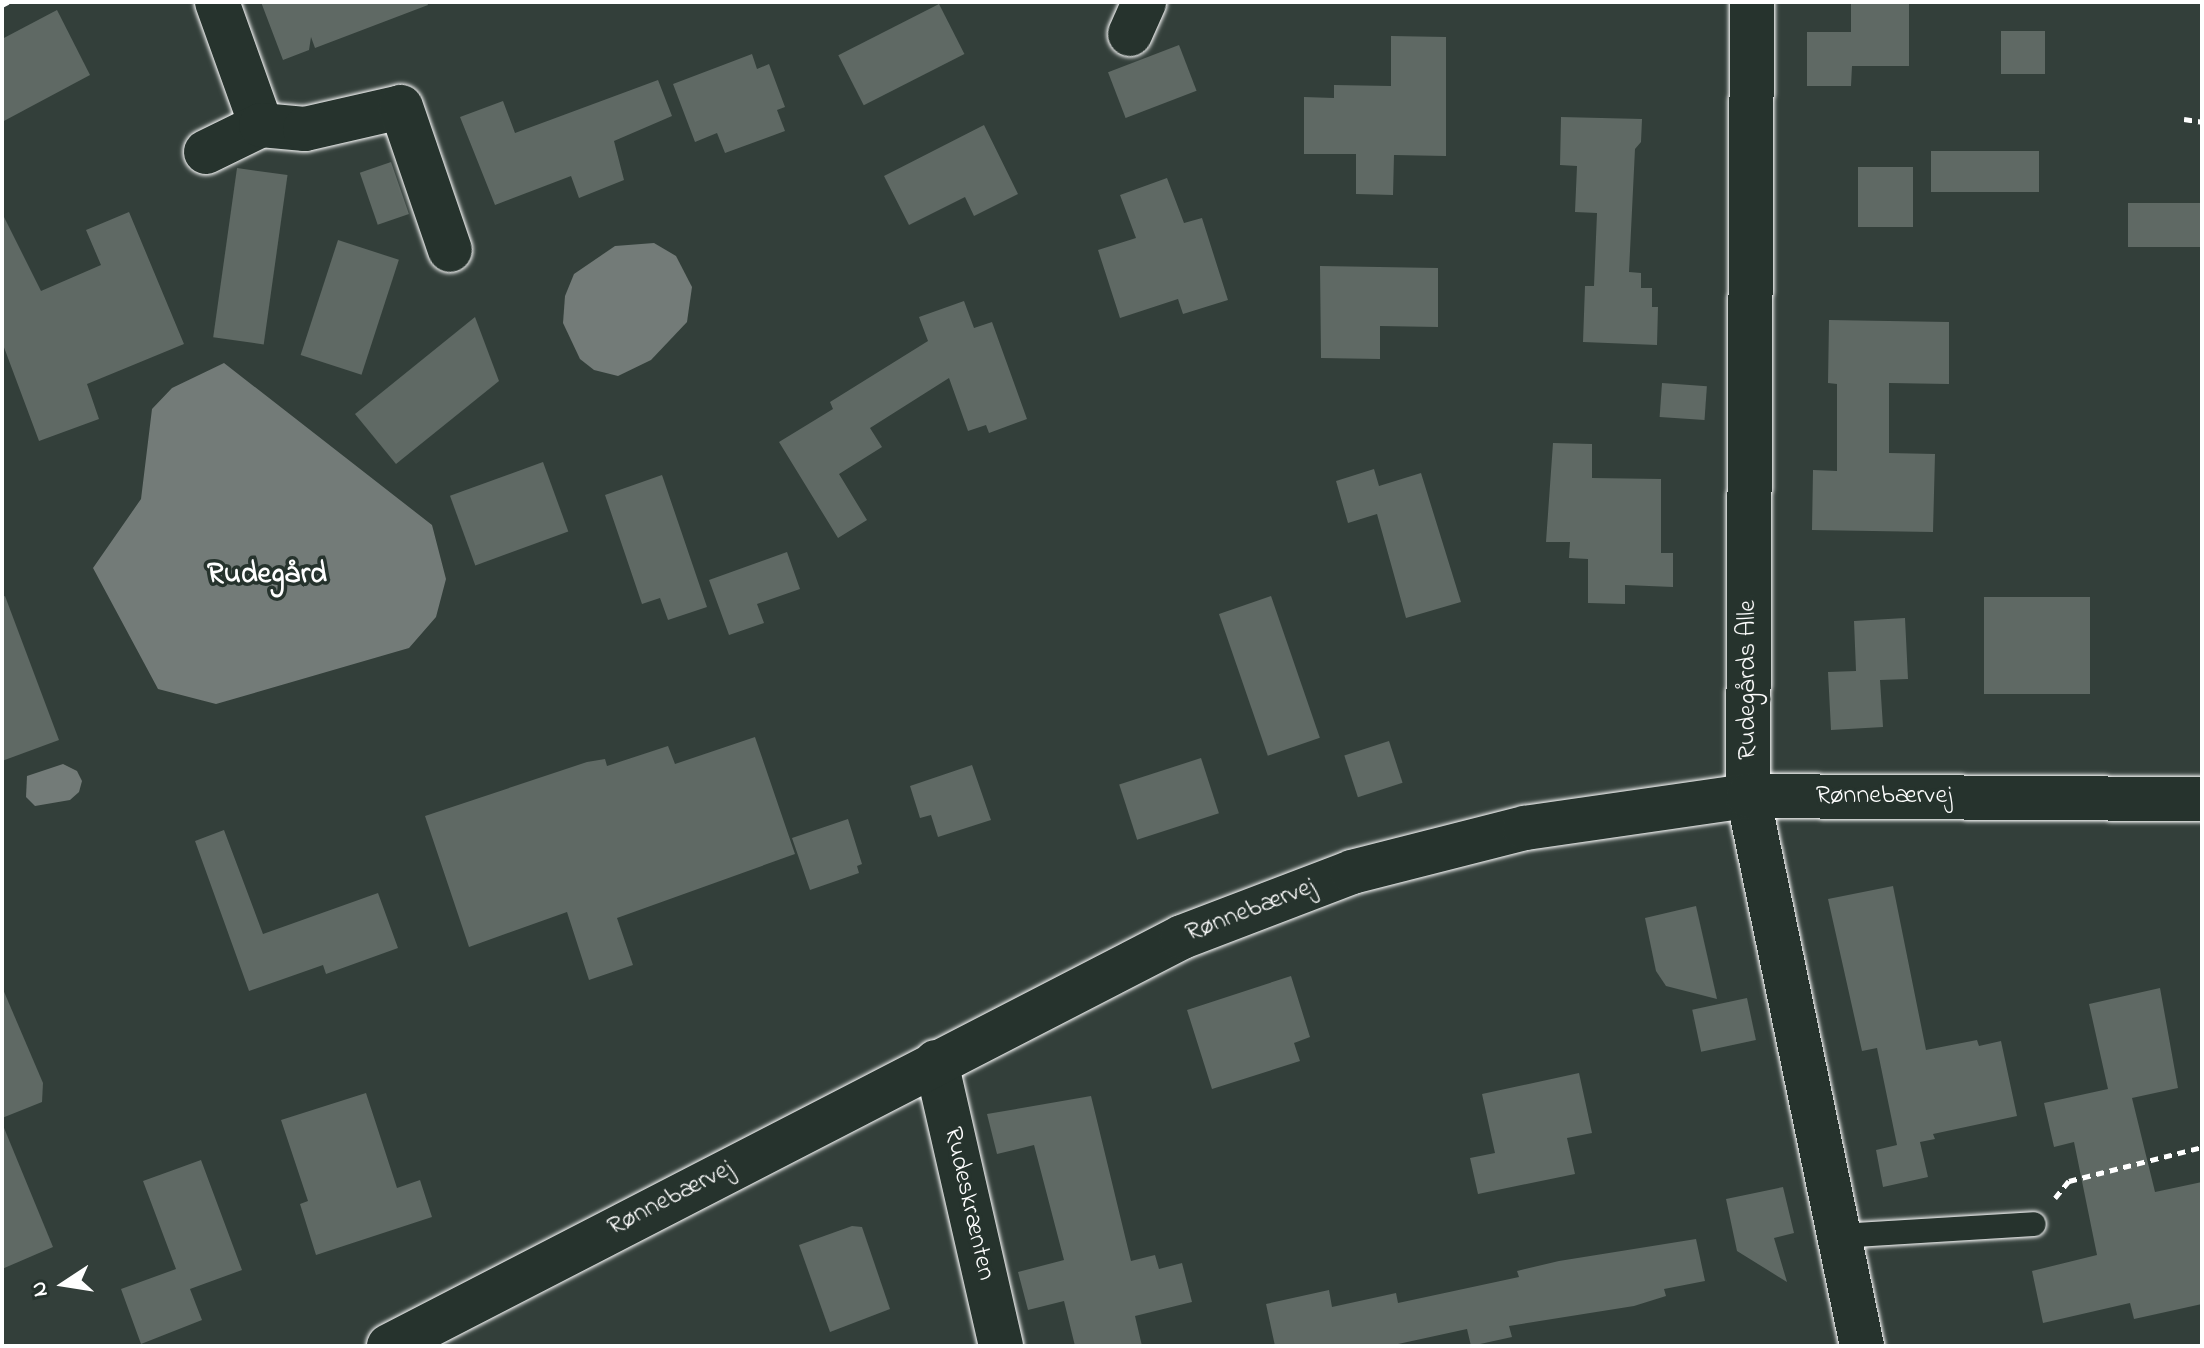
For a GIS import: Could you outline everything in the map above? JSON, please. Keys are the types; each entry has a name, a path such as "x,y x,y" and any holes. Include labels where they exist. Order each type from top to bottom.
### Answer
{"street":[{"path":"217,2 261,125"},
{"name":"Rudegårds Alle","path":"1752,2 1748,796 1862,1346"},
{"path":"206,152 261,125 305,129 401,107 450,250"},
{"name":"Rønnebærvej","path":"389,1346 1182,937 1352,872 1525,828 1748,796 2202,799"},
{"name":"Rudeskrænten","path":"936,1062 1001,1346"}],"lane":[{"path":"1839,1236 2034,1224"}],"path":[{"path":"2,5 8,2"},
{"path":"2184,119 2202,122"},
{"path":"2034,1224 2069,1181 2202,1147"}],"shaded area":[{"path":"654,243 676,256 692,287 687,322 651,360 618,376 594,370 580,359 563,323 565,296 574,274 615,246"},
{"path":"224,363 432,525 446,579 436,617 409,648 216,704 158,689 93,568 141,499 152,409 172,388"},
{"path":"63,764 77,771 82,781 79,792 70,800 35,806 26,797 27,776"}],"building":[{"path":"261,2 427,2 428,5 315,48 311,37 309,50 283,60"},
{"path":"1851,2 1909,2 1909,66 1852,66 1851,86 1807,86 1807,32 1851,32"},
{"path":"939,4 964,54 864,105 838,55"},
{"path":"57,10 90,75 2,122 2,39"},
{"path":"2001,31 2045,31 2045,74 2001,74"},
{"path":"1391,36 1446,37 1446,156 1394,155 1393,195 1356,194 1356,154 1304,154 1304,97 1334,98 1334,85 1391,86"},
{"path":"1179,45 1197,91 1126,118 1108,72"},
{"path":"752,54 757,69 769,64 785,107 777,110 785,131 725,153 717,133 695,142 673,84"},
{"path":"658,80 672,116 614,141 624,180 579,198 571,176 495,205 460,117 503,101 515,133"},
{"path":"1561,117 1642,119 1641,142 1635,149 1629,272 1641,273 1641,288 1652,288 1652,307 1658,307 1657,345 1583,342 1585,286 1594,286 1597,213 1575,212 1577,166 1560,165"},
{"path":"984,125 1018,194 974,216 965,197 909,225 884,176"},
{"path":"1931,151 2039,151 2039,192 1931,192"},
{"path":"391,162 409,214 378,225 360,173"},
{"path":"1858,167 1913,167 1913,227 1858,227"},
{"path":"237,168 288,175 264,344 213,337"},
{"path":"1167,178 1184,223 1202,218 1228,300 1183,314 1178,299 1120,318 1098,250 1136,238 1120,195"},
{"path":"2128,203 2202,203 2202,247 2128,247"},
{"path":"129,212 184,344 87,384 99,419 39,441 2,342 2,213 41,291 101,265 86,230"},
{"path":"338,240 399,260 361,375 301,355"},
{"path":"1320,266 1438,268 1438,327 1380,326 1380,359 1321,358"},
{"path":"964,301 974,328 992,322 1027,419 989,433 986,425 968,431 949,378 870,428 882,447 839,474 867,520 838,538 779,442 833,409 830,402 928,341 919,317"},
{"path":"475,317 499,381 396,464 355,414"},
{"path":"1829,320 1949,322 1949,384 1889,383 1889,453 1935,454 1933,532 1812,530 1813,470 1837,471 1837,384 1828,383"},
{"path":"1662,383 1707,386 1705,420 1660,417"},
{"path":"1553,443 1592,444 1592,478 1661,479 1661,553 1673,553 1673,587 1625,585 1625,604 1588,603 1588,559 1569,558 1570,542 1546,542"},
{"path":"543,462 568,532 475,565 450,496"},
{"path":"1374,469 1379,486 1421,473 1461,602 1406,618 1377,514 1348,523 1336,481"},
{"path":"662,475 707,607 668,620 660,598 642,604 605,495"},
{"path":"787,552 800,589 757,604 764,623 729,635 709,580"},
{"path":"5,596 59,740 2,761 2,597"},
{"path":"1271,596 1320,738 1268,756 1219,614"},
{"path":"1984,597 2090,597 2090,694 1984,694"},
{"path":"1905,618 1908,679 1880,680 1883,727 1831,730 1828,672 1856,671 1854,621"},
{"path":"755,737 795,854 617,918 633,965 589,980 567,912 469,947 425,816 587,762 605,759 607,766 668,746 675,764"},
{"path":"1389,741 1403,783 1358,797 1344,756"},
{"path":"1201,758 1219,813 1137,840 1119,785"},
{"path":"972,765 991,820 938,837 931,815 920,818 910,786"},
{"path":"848,819 862,864 857,866 859,873 810,890 792,838"},
{"path":"224,830 263,934 378,893 398,948 326,974 323,965 249,991 195,841"},
{"path":"1893,886 1926,1050 1977,1040 1979,1046 2001,1041 2017,1116 1933,1134 1935,1139 1920,1142 1928,1177 1883,1187 1876,1150 1897,1145 1877,1048 1862,1051 1828,899"},
{"path":"1696,906 1717,999 1666,986 1656,971 1645,918"},
{"path":"1291,976 1310,1037 1294,1043 1300,1061 1212,1089 1187,1010"},
{"path":"2,987 43,1083 42,1102 2,1118"},
{"path":"2160,988 2178,1088 2132,1098 2155,1192 2202,1182 2202,1304 2134,1319 2130,1303 2043,1323 2032,1271 2097,1255 2074,1142 2054,1147 2044,1103 2108,1089 2089,1004"},
{"path":"1747,998 1756,1040 1701,1052 1692,1010"},
{"path":"1579,1073 1592,1133 1567,1138 1575,1174 1478,1194 1470,1158 1495,1153 1482,1094"},
{"path":"366,1093 397,1188 420,1180 432,1217 316,1255 300,1204 308,1201 281,1120"},
{"path":"1091,1096 1131,1261 1155,1255 1159,1269 1182,1263 1192,1302 1135,1316 1142,1346 1075,1346 1064,1301 1028,1310 1018,1272 1064,1260 1034,1145 997,1154 987,1114"},
{"path":"2,1123 53,1247 2,1269"},
{"path":"201,1160 242,1270 190,1289 202,1320 141,1344 121,1289 176,1269 143,1181"},
{"path":"1783,1187 1794,1233 1774,1238 1787,1282 1737,1251 1726,1199"},
{"path":"852,1226 862,1227 890,1309 830,1332 799,1245"},
{"path":"1696,1239 1705,1281 1664,1289 1666,1296 1634,1306 1509,1326 1512,1337 1471,1346 1467,1329 1389,1346 1275,1346 1266,1304 1329,1290 1332,1307 1396,1293 1398,1303 1519,1277 1517,1271 1559,1261"}],"district":[{"name":"Rudegård","path":"267,575"}]}
